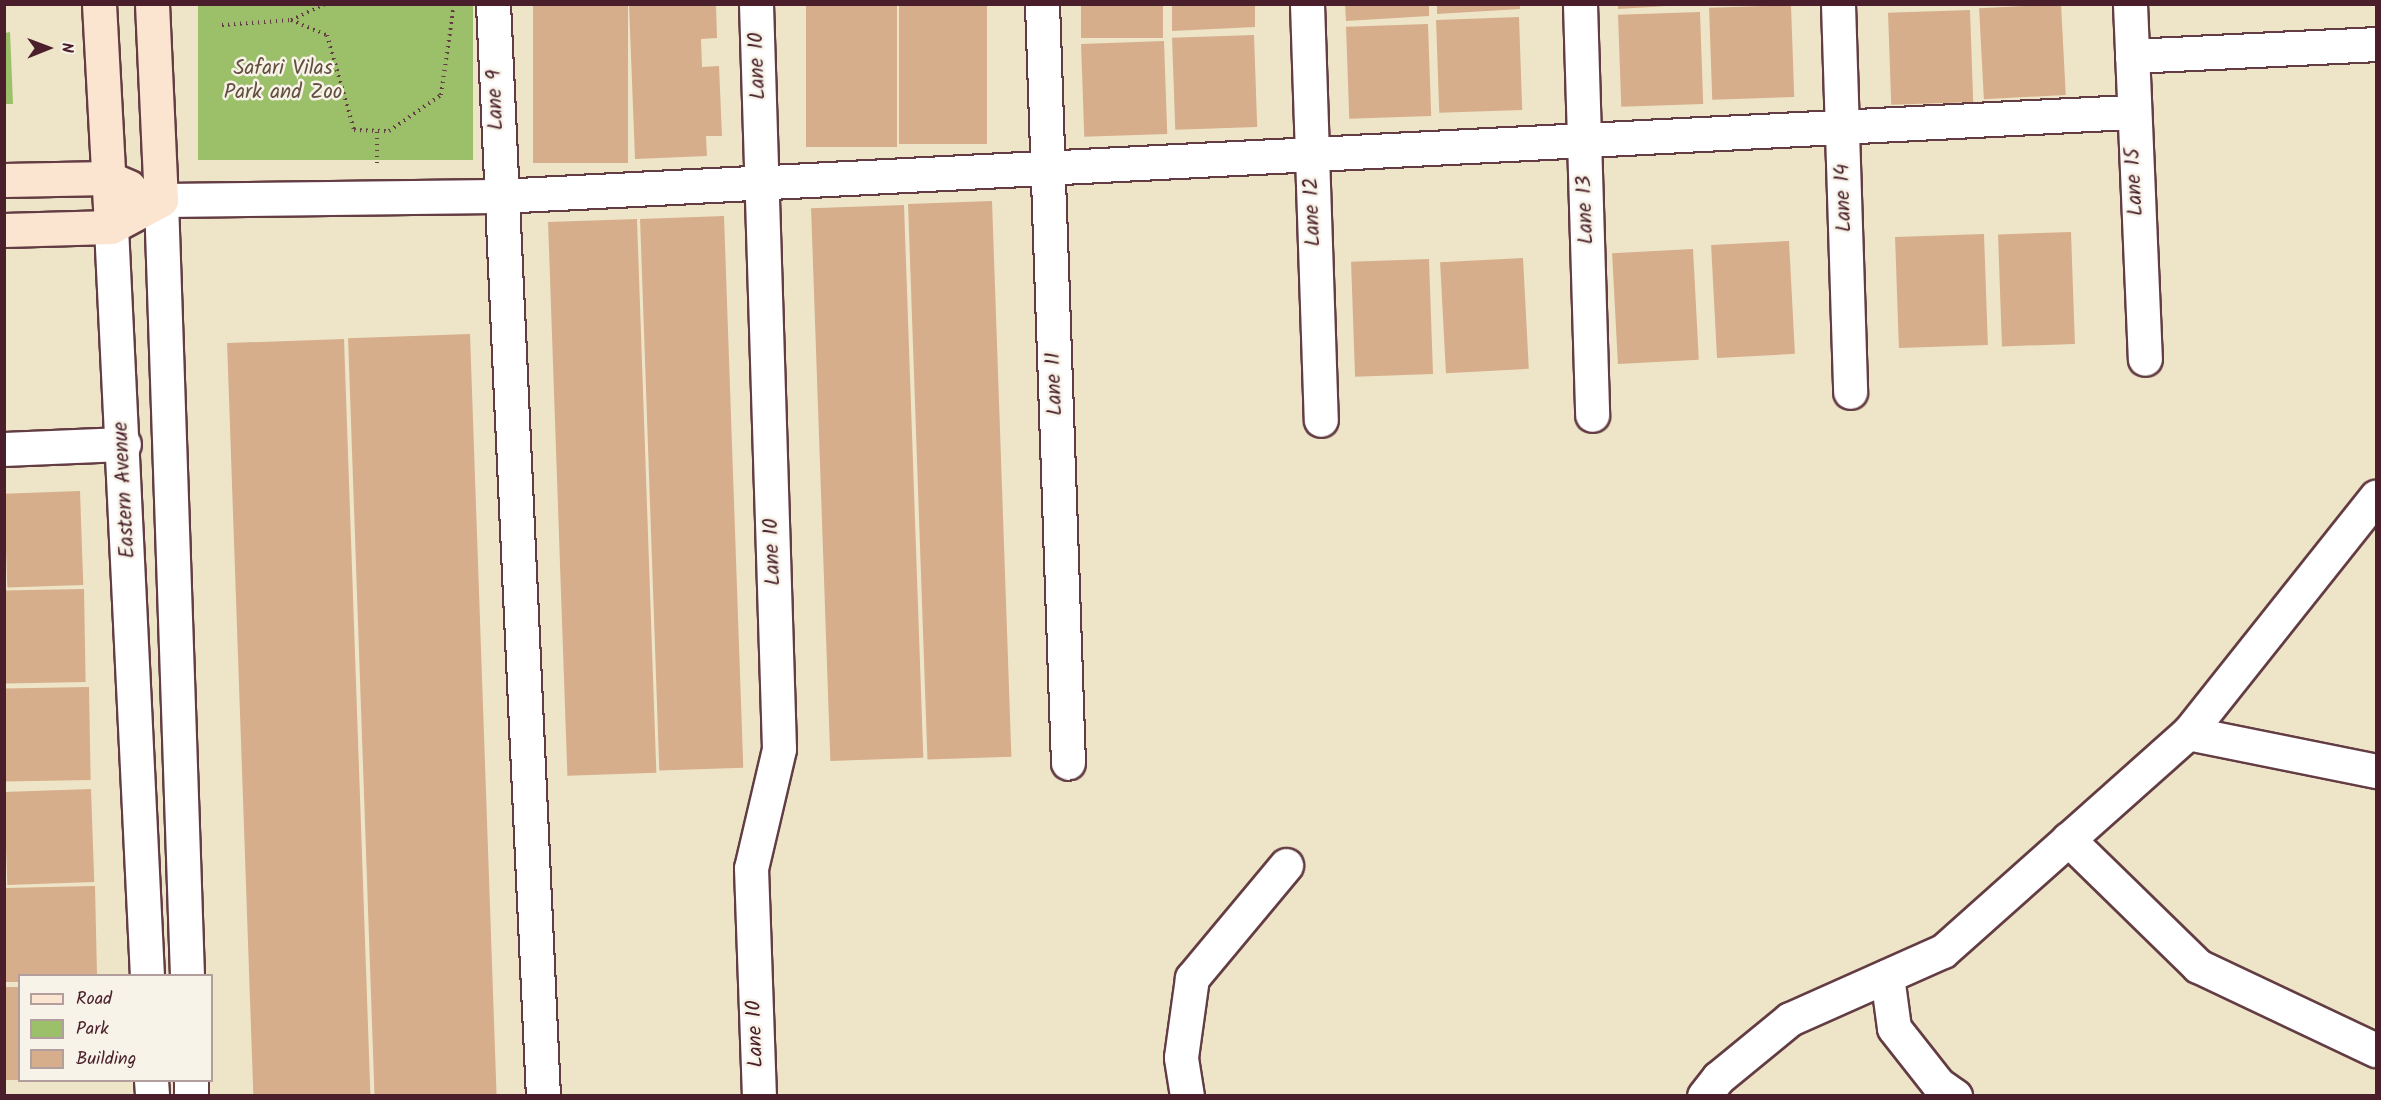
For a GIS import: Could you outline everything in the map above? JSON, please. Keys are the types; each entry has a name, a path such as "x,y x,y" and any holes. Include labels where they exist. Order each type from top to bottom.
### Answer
{"main road":[{"name":"Eastern Avenue","path":"99,4 111,226"},
{"path":"152,4 161,200"},
{"path":"4,180 108,178 161,200"},
{"path":"4,231 111,226 161,200"}],"street":[{"name":"Lane 9","path":"493,4 499,196 543,1095"},
{"name":"Lane 10","path":"756,4 779,748 751,868 759,1095"},
{"name":"Lane 11","path":"1042,4 1068,763"},
{"name":"Lane 12","path":"1307,4 1321,420"},
{"name":"Lane 13","path":"1580,4 1592,415"},
{"name":"Lane 14","path":"1838,4 1851,392"},
{"name":"Lane 15","path":"2130,4 2131,112 2145,359"},
{"path":"2132,56 2376,44"},
{"path":"187,974 161,200 499,196 762,180 2131,112"},
{"name":"Eastern Avenue","path":"111,226 124,444 147,974"},
{"path":"4,449 124,444"},
{"path":"1704,1095 1718,1078 1790,1019 1944,951 2188,733 2376,497"},
{"path":"2188,733 2376,771"},
{"path":"2068,839 2198,966 2376,1050"},
{"path":"1187,1095 1181,1057 1192,978 1286,865"},
{"path":"1887,976 1894,1028 1938,1084 1955,1095"}],"path":[{"path":"222,25 291,20 325,4"},
{"path":"291,20 327,35 354,130 389,130 441,95 454,4"}],"green space":[{"name":"Safari Vilas Park and Zoo","path":"198,5 473,5 473,160 198,160"},
{"path":"10,32 13,104 5,104 5,33"}],"building":[{"path":"533,4 628,4 628,163 533,163"},
{"path":"629,4 716,4 717,38 701,39 702,67 719,66 722,136 706,136 707,156 635,159"},
{"path":"806,4 897,4 897,147 806,147"},
{"path":"899,4 987,4 987,144 899,144"},
{"path":"1081,4 1163,4 1163,38 1081,38"},
{"path":"1172,4 1255,4 1255,27 1172,31"},
{"path":"1345,4 1429,4 1429,16 1346,21"},
{"path":"1437,4 1520,4 1520,9 1437,14"},
{"path":"1618,4 1667,4 1667,6 1618,9"},
{"path":"2061,4 2066,95 1984,99 1979,8"},
{"path":"1791,5 1794,97 1712,100 1709,8"},
{"path":"1970,10 1973,102 1891,105 1888,13"},
{"path":"1700,12 1703,104 1621,107 1618,15"},
{"path":"1519,17 1522,110 1439,113 1436,20"},
{"path":"1428,24 1431,116 1349,119 1346,27"},
{"path":"1254,35 1257,127 1175,130 1172,38"},
{"path":"1164,41 1167,134 1084,137 1081,44"},
{"path":"992,201 1011,757 927,760 908,204"},
{"path":"904,205 923,758 830,761 811,208"},
{"path":"724,216 743,768 659,771 640,219"},
{"path":"637,219 656,773 567,776 548,222"},
{"path":"2071,232 2075,344 2002,346 1998,235"},
{"path":"1984,234 1988,345 1899,348 1895,237"},
{"path":"1789,241 1795,354 1717,358 1711,245"},
{"path":"1693,249 1699,360 1618,364 1612,253"},
{"path":"1523,258 1529,369 1446,373 1440,262"},
{"path":"1429,259 1433,374 1355,377 1351,262"},
{"path":"470,334 497,1096 375,1096 348,338"},
{"path":"344,339 370,1096 253,1096 227,343"},
{"path":"80,491 83,585 7,588 4,494"},
{"path":"84,589 86,682 6,683 4,590"},
{"path":"89,687 91,780 6,781 4,688"},
{"path":"91,789 94,882 7,885 4,792"},
{"path":"95,886 97,974 18,974 18,982 4,982 4,888"},
{"path":"4,987 18,987 18,1080 4,1080"}]}
